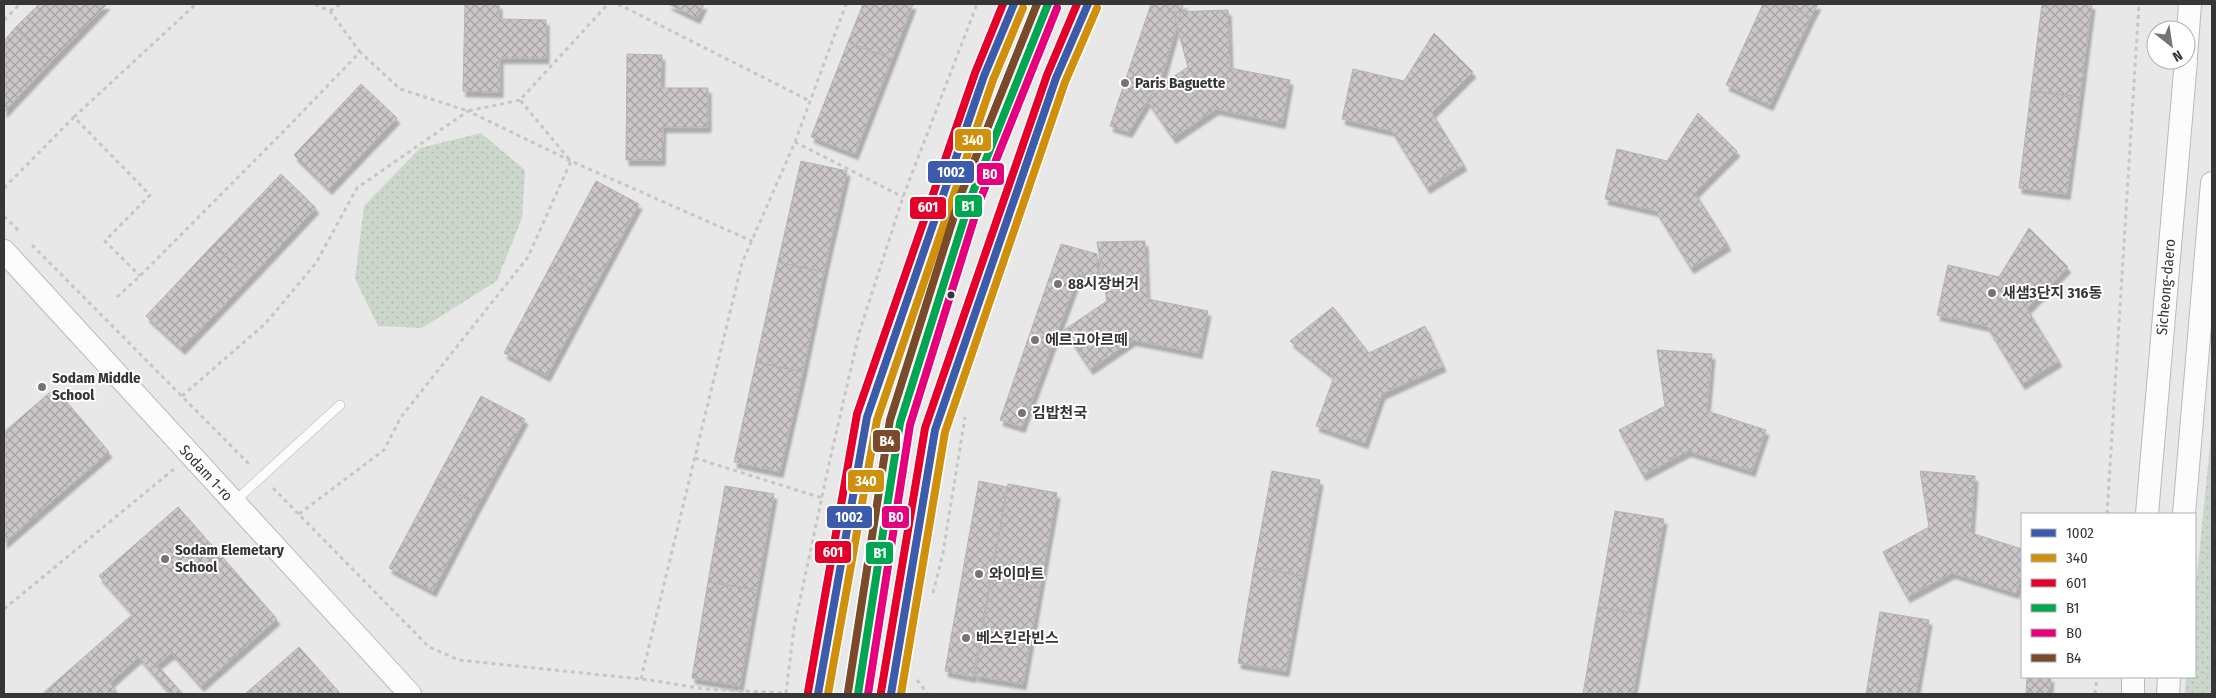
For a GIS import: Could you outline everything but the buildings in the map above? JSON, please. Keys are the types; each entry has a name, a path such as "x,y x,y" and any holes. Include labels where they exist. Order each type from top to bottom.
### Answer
{"street":[{"path":"818,694 867,417 984,76 1014,4"},
{"path":"891,694 935,430 1056,78 1088,4"},
{"name":"Sicheong-daero","path":"2189,20 2190,4"},
{"name":"Sicheong-daero","path":"2147,513 2185,70"},
{"path":"2184,513 2212,183"},
{"name":"Sodam 1-ro","path":"4,251 410,694"},
{"path":"2132,694 2133,678"},
{"path":"2168,694 2169,678"}],"lane":[{"path":"858,694 900,423 971,196 1048,4"},
{"path":"233,503 340,406"}],"path":[{"path":"4,20 20,4"},
{"path":"4,188 74,116 196,4"},
{"path":"315,4 330,11 360,52 400,89 468,111 571,161 752,241"},
{"path":"330,11 340,4"},
{"path":"182,396 266,323 316,263 357,188 468,111 520,100 608,4"},
{"path":"618,4 810,101"},
{"path":"641,679 742,263 795,142 846,4"},
{"path":"2107,513 2139,4"},
{"path":"117,297 282,133 360,52"},
{"path":"520,100 571,161"},
{"path":"74,116 150,195 105,241 140,276"},
{"path":"795,142 903,197"},
{"path":"299,514 384,450 401,417 528,257 571,161"},
{"path":"4,216 23,236"},
{"path":"30,242 429,647 459,660 641,679 705,689 786,693"},
{"path":"932,597 943,553 966,414"},
{"path":"4,609 190,456"},
{"path":"694,458 822,498"},
{"path":"919,671 917,680 928,694"},
{"path":"2095,694 2097,678"}],"shaded area":[{"path":"481,133 525,170 522,218 497,281 422,328 378,326 355,279 364,206 420,148"},
{"path":"2212,425 2212,694 2185,694 2186,678 2196,678 2196,585"}],"transit line":[{"name":"601","path":"808,692 857,414 975,73 1003,4"},
{"name":"1002","path":"818,694 867,417 984,76 1014,4"},
{"name":"B4","path":"848,692 890,420 961,194 1037,4"},
{"name":"B1","path":"858,694 900,423 971,197 1048,4"},
{"name":"601","path":"881,692 925,428 1047,75 1077,4"},
{"name":"1002","path":"891,694 935,430 1056,78 1088,4"},
{"name":"340","path":"828,694 877,420 993,80 1023,8"},
{"name":"B0","path":"868,694 910,425 980,200 1057,8"},
{"name":"340","path":"901,694 945,432 1065,82 1097,8"}],"place":[{"name":"Paris Baguette","path":"1125,83"},
{"name":"88시장버거","path":"1058,284"},
{"name":"새샘3단지 316동","path":"1992,293"},
{"name":"에르고아르떼","path":"1035,340"},
{"name":"Sodam Middle School","path":"42,387"},
{"name":"김밥천국","path":"1022,413"},
{"name":"Sodam Elemetary School","path":"165,559"},
{"name":"와이마트","path":"979,574"},
{"name":"베스킨라빈스","path":"966,638"}]}
